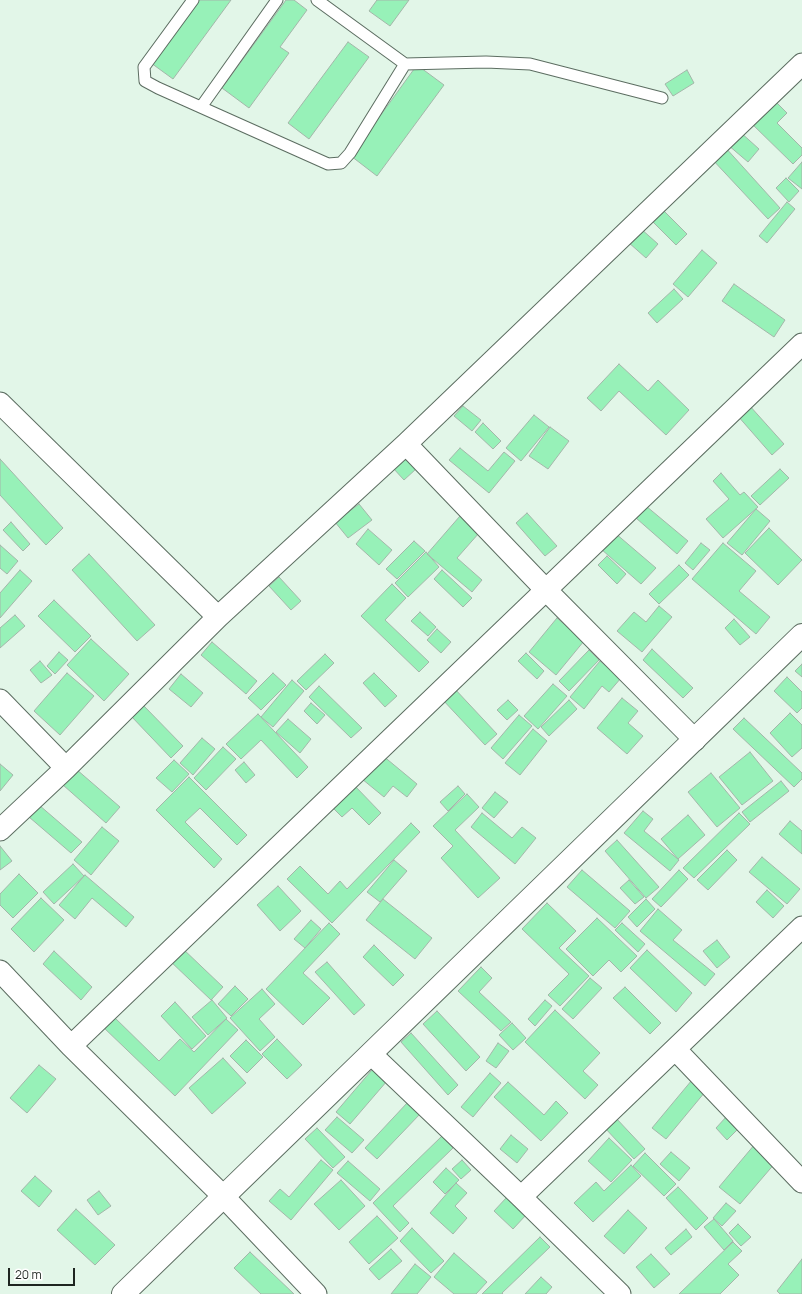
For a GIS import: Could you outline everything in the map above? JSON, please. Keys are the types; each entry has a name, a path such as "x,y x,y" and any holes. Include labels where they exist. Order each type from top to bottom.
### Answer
{"street":[{"path":"0,830 66,768 218,616 406,444 802,64"},
{"path":"71,1046 545,589 802,344"},
{"path":"2,410 218,616"},
{"path":"406,444 545,589 695,740"},
{"path":"123,1294 802,635"},
{"path":"0,700 66,768"},
{"path":"521,1197 802,927"},
{"path":"0,971 71,1046 223,1196 316,1294"},
{"path":"675,1049 802,1182"},
{"path":"371,1054 620,1294"}],"lane":[{"path":"193,0 144,67 145,81 328,164 341,163 350,153 405,64"},
{"path":"201,107 277,0"},
{"path":"317,0 405,64 486,62 530,64 662,98"}],"building":[{"path":"198,0 231,0 173,79 151,63"},
{"path":"286,0 294,0 307,10 280,47 289,53 249,108 222,88"},
{"path":"377,0 409,0 390,26 369,11"},
{"path":"348,42 369,57 309,139 288,123"},
{"path":"417,65 444,85 377,176 351,156"},
{"path":"687,70 694,83 673,96 665,84"},
{"path":"773,99 787,113 777,123 802,148 802,155 793,164 750,122"},
{"path":"739,131 759,149 748,162 728,145"},
{"path":"724,146 780,208 768,219 711,158"},
{"path":"802,162 802,189 788,178"},
{"path":"786,178 799,191 789,202 776,188"},
{"path":"787,202 795,209 767,243 759,236"},
{"path":"660,207 687,234 676,245 649,218"},
{"path":"640,228 658,244 646,258 628,242"},
{"path":"702,250 717,263 688,297 673,284"},
{"path":"734,284 785,320 774,337 722,301"},
{"path":"674,289 683,299 657,323 648,313"},
{"path":"619,364 648,391 658,380 689,410 666,435 619,391 601,411 587,398"},
{"path":"749,405 784,444 772,455 737,415"},
{"path":"463,406 481,420 472,431 454,416"},
{"path":"534,415 549,427 521,461 506,448"},
{"path":"483,423 501,441 493,449 475,432"},
{"path":"550,427 569,441 548,469 529,456"},
{"path":"460,448 488,471 504,452 515,461 489,493 449,460"},
{"path":"405,457 416,469 404,480 393,468"},
{"path":"0,459 63,528 46,545 0,495"},
{"path":"780,469 789,478 760,505 751,496"},
{"path":"721,473 740,495 744,492 758,507 723,538 706,519 729,499 713,481"},
{"path":"359,504 372,520 348,538 335,522"},
{"path":"646,506 688,541 677,554 636,518"},
{"path":"756,509 770,521 742,555 727,543"},
{"path":"527,513 557,546 545,556 516,523"},
{"path":"460,516 479,533 457,558 482,580 472,592 427,554"},
{"path":"11,522 30,544 23,551 3,530"},
{"path":"769,528 802,560 778,585 745,553"},
{"path":"368,529 392,550 379,565 356,544"},
{"path":"615,533 656,568 641,584 601,549"},
{"path":"414,541 425,551 397,579 386,569"},
{"path":"701,543 710,550 693,570 685,563"},
{"path":"723,543 756,571 739,591 770,617 756,634 692,579"},
{"path":"0,545 18,561 7,574 0,568"},
{"path":"426,552 439,567 408,597 395,583"},
{"path":"89,554 155,625 137,641 72,570"},
{"path":"607,556 626,574 617,584 598,565"},
{"path":"679,565 689,575 659,604 649,594"},
{"path":"20,570 32,581 0,618 0,593"},
{"path":"442,570 472,598 463,607 434,579"},
{"path":"279,577 301,601 291,610 269,586"},
{"path":"392,584 406,598 385,620 429,662 419,672 361,616"},
{"path":"54,600 91,636 75,652 38,616"},
{"path":"659,606 672,617 642,652 617,631 634,612 646,622"},
{"path":"420,612 436,627 428,636 411,621"},
{"path":"15,615 25,626 0,648 0,628"},
{"path":"557,618 584,641 556,675 529,652"},
{"path":"734,619 750,637 740,645 725,628"},
{"path":"437,629 451,642 441,653 427,640"},
{"path":"91,639 129,674 104,701 67,665"},
{"path":"212,642 257,681 246,694 201,655"},
{"path":"652,649 693,688 683,698 643,660"},
{"path":"589,650 599,660 569,691 559,681"},
{"path":"59,652 68,660 55,674 47,666"},
{"path":"526,653 544,671 537,679 518,661"},
{"path":"325,654 334,663 306,690 297,681"},
{"path":"40,661 52,675 41,683 30,670"},
{"path":"600,661 621,678 609,692 602,686 584,709 570,697"},
{"path":"802,664 802,677 795,671"},
{"path":"67,673 94,696 60,735 34,711"},
{"path":"273,673 286,685 261,710 248,698"},
{"path":"374,673 397,696 385,707 363,683"},
{"path":"181,674 203,693 191,707 169,689"},
{"path":"787,677 802,692 802,708 797,713 774,691"},
{"path":"292,680 304,691 273,727 261,717"},
{"path":"553,684 567,696 538,729 524,716"},
{"path":"319,686 362,728 351,738 309,697"},
{"path":"454,688 497,734 485,745 442,699"},
{"path":"622,698 638,711 628,723 643,736 627,754 597,728"},
{"path":"508,700 518,710 507,720 497,710"},
{"path":"569,700 577,709 549,736 541,727"},
{"path":"311,703 325,715 317,724 304,711"},
{"path":"143,705 183,746 171,758 131,716"},
{"path":"790,713 802,725 802,748 792,757 770,733"},
{"path":"258,714 308,767 297,778 261,740 241,759 226,744"},
{"path":"519,715 532,726 503,759 491,748"},
{"path":"744,718 802,773 802,779 794,787 733,729"},
{"path":"288,719 311,739 300,753 276,732"},
{"path":"533,729 547,741 520,775 505,763"},
{"path":"202,738 215,749 193,775 180,763"},
{"path":"223,747 236,759 206,790 194,778"},
{"path":"750,752 773,781 742,805 719,777"},
{"path":"382,755 417,784 407,797 393,786 384,797 362,779"},
{"path":"174,760 189,774 172,792 156,778"},
{"path":"244,762 255,775 246,783 235,770"},
{"path":"0,764 13,775 0,791"},
{"path":"76,769 120,807 106,823 63,785"},
{"path":"711,773 740,808 717,827 688,792"},
{"path":"189,777 247,835 237,845 200,808 185,822 222,859 214,868 156,810"},
{"path":"781,781 789,791 750,822 742,812"},
{"path":"353,784 381,813 369,825 352,808 342,817 331,806"},
{"path":"458,786 465,794 448,811 440,802"},
{"path":"495,792 508,802 494,818 482,808"},
{"path":"467,794 479,807 455,830 500,878 478,898 441,858 453,846 433,826"},
{"path":"39,805 82,842 71,853 29,817"},
{"path":"643,811 653,819 644,831 679,860 670,871 624,833"},
{"path":"482,813 512,838 522,827 536,838 515,864 471,827"},
{"path":"739,813 750,824 694,878 683,868"},
{"path":"688,815 705,835 678,859 661,839"},
{"path":"790,821 802,831 802,854 779,834"},
{"path":"411,823 420,832 332,923 287,879 300,866 328,894 340,881 347,889"},
{"path":"102,827 119,841 91,875 74,860"},
{"path":"617,840 659,887 646,898 605,851"},
{"path":"0,846 12,861 0,870"},
{"path":"727,850 737,860 708,890 697,880"},
{"path":"762,857 800,889 787,904 749,872"},
{"path":"394,860 407,871 380,902 367,892"},
{"path":"73,864 84,876 54,904 43,892"},
{"path":"582,870 630,911 615,928 567,887"},
{"path":"679,870 688,879 661,907 652,899"},
{"path":"19,874 38,893 13,918 0,905 0,894"},
{"path":"85,875 134,917 126,927 92,898 75,919 59,905"},
{"path":"629,880 644,897 635,904 620,888"},
{"path":"278,886 301,911 280,931 257,905"},
{"path":"767,890 784,906 773,918 756,902"},
{"path":"41,898 64,920 34,952 11,929"},
{"path":"383,899 432,938 415,959 366,920"},
{"path":"646,899 655,909 637,927 628,917"},
{"path":"547,903 576,931 559,948 589,976 560,1006 548,995 569,974 522,929"},
{"path":"658,909 682,930 673,940 715,974 705,986 640,931"},
{"path":"597,918 637,956 621,972 609,960 593,976 566,949"},
{"path":"311,920 321,929 305,948 294,939"},
{"path":"329,923 340,934 303,973 330,998 303,1025 266,989"},
{"path":"622,923 645,944 638,952 615,930"},
{"path":"717,940 730,957 717,968 703,951"},
{"path":"374,945 404,975 393,986 363,957"},
{"path":"181,947 223,987 211,1000 169,960"},
{"path":"647,950 692,993 676,1012 630,968"},
{"path":"54,951 92,987 81,1000 43,964"},
{"path":"327,962 365,1005 354,1015 315,972"},
{"path":"481,967 492,978 479,992 511,1022 501,1031 458,991"},
{"path":"590,978 602,988 573,1019 562,1009"},
{"path":"235,986 248,999 231,1016 218,1004"},
{"path":"625,987 661,1023 650,1034 613,998"},
{"path":"262,989 275,1004 259,1019 275,1037 260,1051 230,1018"},
{"path":"212,1000 227,1018 208,1035 192,1017"},
{"path":"545,1000 552,1006 535,1026 528,1019"},
{"path":"175,1002 206,1036 192,1049 161,1016"},
{"path":"555,1010 600,1053 583,1071 598,1085 585,1099 525,1042"},
{"path":"437,1011 480,1057 466,1071 423,1024"},
{"path":"112,1015 159,1061 180,1039 194,1052 226,1019 238,1030 175,1096 102,1026"},
{"path":"512,1023 526,1038 513,1050 499,1035"},
{"path":"411,1033 458,1085 448,1095 401,1042"},
{"path":"277,1039 302,1065 287,1079 262,1054"},
{"path":"246,1040 263,1057 247,1073 230,1056"},
{"path":"498,1043 509,1051 496,1068 486,1061"},
{"path":"223,1058 246,1083 212,1114 189,1088"},
{"path":"377,1064 387,1081 350,1124 336,1112"},
{"path":"39,1065 56,1079 27,1113 10,1098"},
{"path":"490,1073 501,1083 473,1117 461,1107"},
{"path":"692,1080 705,1092 666,1139 652,1128"},
{"path":"508,1082 544,1115 556,1101 568,1113 541,1141 494,1097"},
{"path":"408,1102 420,1114 377,1159 365,1148"},
{"path":"727,1116 739,1128 727,1140 716,1128"},
{"path":"337,1117 364,1140 352,1153 325,1130"},
{"path":"615,1117 645,1149 634,1159 604,1127"},
{"path":"317,1128 345,1157 333,1168 305,1139"},
{"path":"511,1135 528,1149 517,1163 500,1149"},
{"path":"442,1136 453,1148 393,1206 409,1223 400,1232 373,1203"},
{"path":"609,1138 632,1160 611,1182 588,1161"},
{"path":"755,1144 776,1162 740,1204 719,1187"},
{"path":"671,1152 690,1168 679,1181 660,1164"},
{"path":"645,1153 676,1184 664,1196 633,1166"},
{"path":"321,1160 333,1170 291,1220 269,1201 280,1189 289,1197"},
{"path":"462,1160 471,1170 461,1179 452,1169"},
{"path":"348,1161 380,1189 370,1201 337,1173"},
{"path":"631,1165 641,1176 593,1222 574,1203 596,1182 604,1191"},
{"path":"446,1168 459,1180 445,1194 433,1182"},
{"path":"35,1176 52,1191 39,1207 21,1191"},
{"path":"341,1180 365,1206 339,1230 314,1204"},
{"path":"456,1183 467,1193 455,1206 467,1218 453,1234 430,1213"},
{"path":"678,1187 708,1218 696,1230 666,1198"},
{"path":"99,1191 111,1206 98,1215 87,1200"},
{"path":"507,1197 526,1215 513,1229 494,1211"},
{"path":"726,1203 736,1211 722,1226 713,1218"},
{"path":"76,1209 115,1245 95,1265 57,1230"},
{"path":"628,1210 647,1228 624,1254 604,1236"},
{"path":"377,1216 398,1238 369,1264 349,1242"},
{"path":"714,1219 733,1241 724,1250 704,1227"},
{"path":"738,1224 751,1237 741,1246 729,1233"},
{"path":"412,1228 444,1261 431,1273 400,1241"},
{"path":"686,1229 692,1237 671,1255 665,1248"},
{"path":"540,1237 550,1247 502,1293 503,1294 482,1294"},
{"path":"733,1242 742,1251 728,1264 739,1275 720,1294 679,1294"},
{"path":"391,1249 402,1261 379,1280 369,1269"},
{"path":"250,1252 294,1294 261,1294 234,1268"},
{"path":"454,1253 487,1282 476,1294 454,1294 434,1277"},
{"path":"651,1254 670,1274 654,1288 636,1267"},
{"path":"802,1259 802,1294 780,1294 777,1291"},
{"path":"415,1264 431,1277 417,1294 391,1294"},
{"path":"541,1277 552,1287 546,1294 525,1294"}]}
